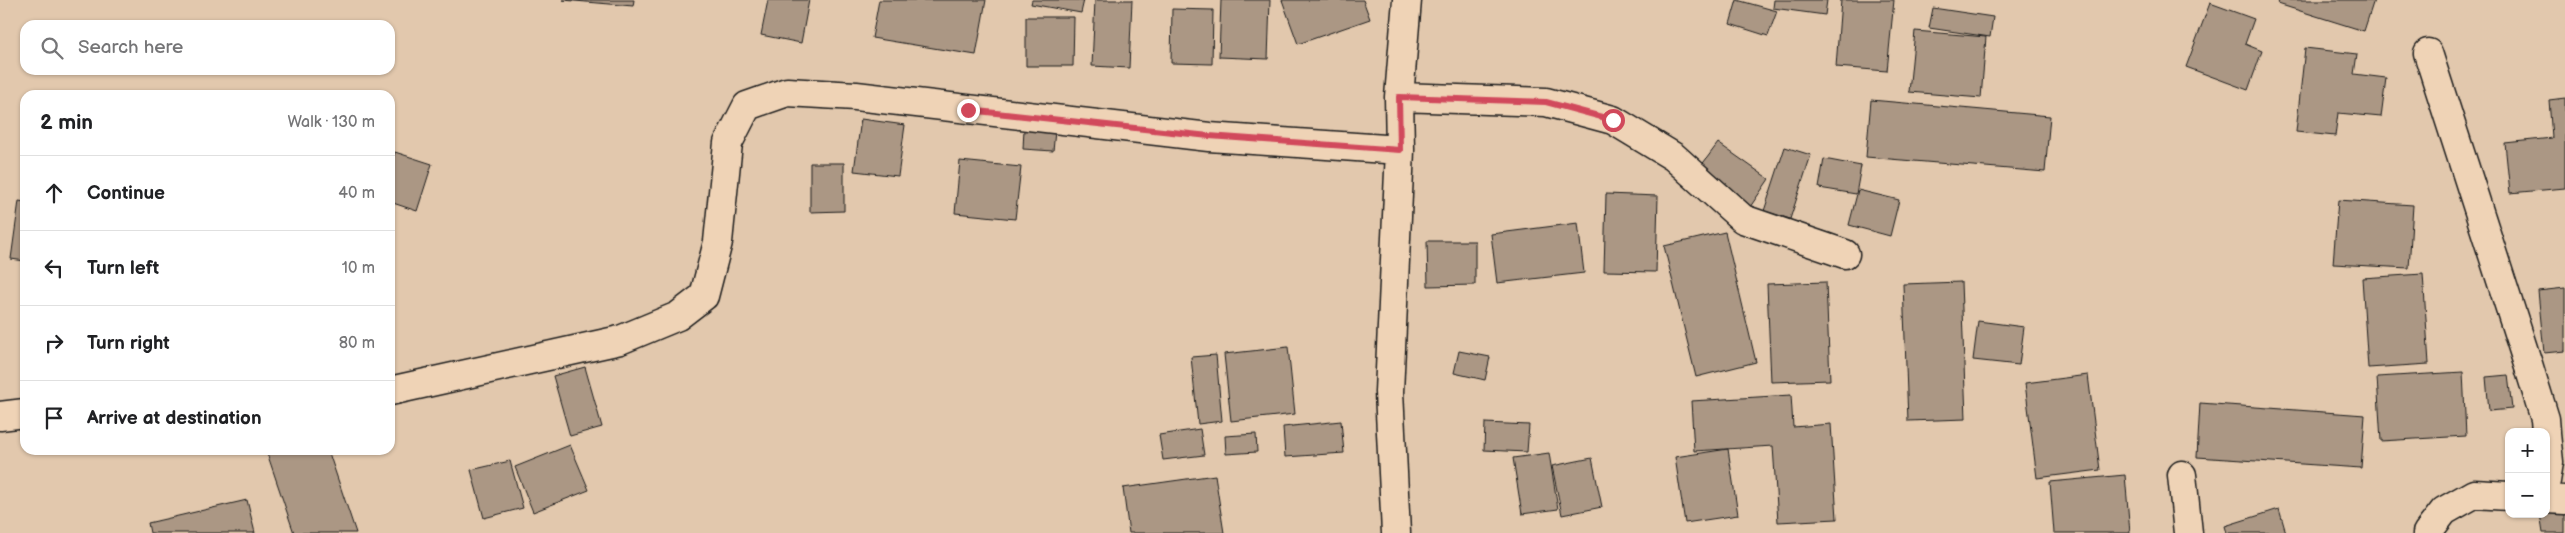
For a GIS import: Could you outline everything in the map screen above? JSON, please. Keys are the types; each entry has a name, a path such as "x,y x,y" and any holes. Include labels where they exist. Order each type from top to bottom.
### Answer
{"street":[{"path":"1396,533 1389,392 1400,150 1399,97 1407,0"},
{"path":"2428,53 2528,364 2545,420 2546,428"},
{"path":"395,390 620,340 678,316 704,296 718,242 728,143 747,106 787,92 856,96 1209,136 1400,150"},
{"path":"1399,97 1546,102 1613,120 1674,158 1743,219 1845,254"},
{"path":"0,416 20,414"},
{"path":"2182,475 2188,533"},
{"path":"2427,533 2444,511 2474,494 2505,496"},
{"path":"2550,499 2565,500"}],"building":[{"path":"563,0 634,0 633,6"},
{"path":"768,0 809,0 801,43 761,35"},
{"path":"879,0 986,0 976,55 872,38"},
{"path":"1032,0 1084,0 1081,13 1031,4"},
{"path":"1095,0 1132,0 1129,68 1092,66"},
{"path":"1221,0 1270,0 1268,59 1219,57"},
{"path":"1282,0 1363,0 1370,19 1298,44"},
{"path":"1737,0 1777,11 1768,36 1730,24"},
{"path":"1774,0 1827,0 1825,15 1773,8"},
{"path":"1841,0 1894,0 1887,71 1836,67"},
{"path":"2279,0 2374,0 2364,31 2278,4"},
{"path":"2210,3 2254,19 2245,44 2262,51 2248,90 2186,67"},
{"path":"1933,8 1993,17 1990,37 1929,28"},
{"path":"1172,9 1213,10 1212,64 1171,63"},
{"path":"1026,17 1074,17 1073,66 1026,66"},
{"path":"1915,31 1986,37 1981,98 1909,92"},
{"path":"2305,48 2357,54 2354,74 2386,78 2381,117 2338,113 2335,136 2296,132"},
{"path":"2565,98 2565,188 2510,193 2505,143 2552,138 2549,100"},
{"path":"1871,100 2050,116 2045,172 1866,157"},
{"path":"861,119 905,125 898,176 854,171"},
{"path":"1024,129 1055,131 1053,151 1023,149"},
{"path":"1718,143 1769,179 1750,207 1698,170"},
{"path":"1785,147 1811,155 1790,219 1764,211"},
{"path":"395,152 432,164 417,211 395,204"},
{"path":"1824,159 1861,166 1856,194 1819,188"},
{"path":"960,161 1021,167 1015,219 955,213"},
{"path":"810,163 844,163 844,211 810,212"},
{"path":"1858,190 1899,200 1890,236 1849,225"},
{"path":"1606,194 1658,196 1656,272 1604,271"},
{"path":"2338,200 2413,205 2409,268 2333,264"},
{"path":"19,201 20,260 11,259"},
{"path":"1578,223 1584,273 1497,283 1491,234"},
{"path":"1725,232 1756,362 1696,377 1664,246"},
{"path":"1427,241 1475,241 1475,285 1428,286"},
{"path":"2423,274 2429,364 2368,368 2362,278"},
{"path":"1826,282 1830,380 1771,382 1767,284"},
{"path":"1961,282 1966,419 1908,421 1903,284"},
{"path":"2565,288 2565,351 2544,353 2538,291"},
{"path":"1978,321 2024,327 2019,365 1973,360"},
{"path":"1288,347 1295,414 1231,421 1224,354"},
{"path":"1459,351 1490,357 1485,380 1454,373"},
{"path":"1216,355 1222,421 1198,424 1191,357"},
{"path":"585,367 602,427 570,436 553,376"},
{"path":"2463,372 2466,436 2381,441 2377,377"},
{"path":"2088,375 2100,470 2037,478 2025,383"},
{"path":"2508,375 2512,409 2489,411 2486,377"},
{"path":"1791,395 1793,427 1831,424 1837,519 1778,522 1773,446 1694,451 1691,401"},
{"path":"2200,403 2365,415 2361,468 2197,457"},
{"path":"1341,421 1344,453 1285,457 1283,427"},
{"path":"1485,423 1529,425 1527,452 1484,450"},
{"path":"1200,429 1204,455 1163,460 1159,435"},
{"path":"1256,434 1257,452 1226,454 1225,436"},
{"path":"570,445 589,490 533,512 515,467"},
{"path":"1728,449 1738,515 1685,523 1675,457"},
{"path":"1549,453 1558,509 1522,514 1513,458"},
{"path":"268,455 330,455 356,533 294,533"},
{"path":"1592,458 1602,507 1562,515 1552,466"},
{"path":"510,461 523,508 484,518 471,470"},
{"path":"1215,475 1224,533 1129,533 1123,488"},
{"path":"2125,475 2130,533 2054,533 2050,482"},
{"path":"247,500 255,533 150,533 148,523"},
{"path":"2279,509 2286,533 2227,533 2225,526"},
{"path":"2565,509 2565,533 2543,533 2541,518 2550,518 2550,512"}],"route":[{"path":"968,110 1209,136 1400,150 1399,97 1546,102 1613,120"}]}
